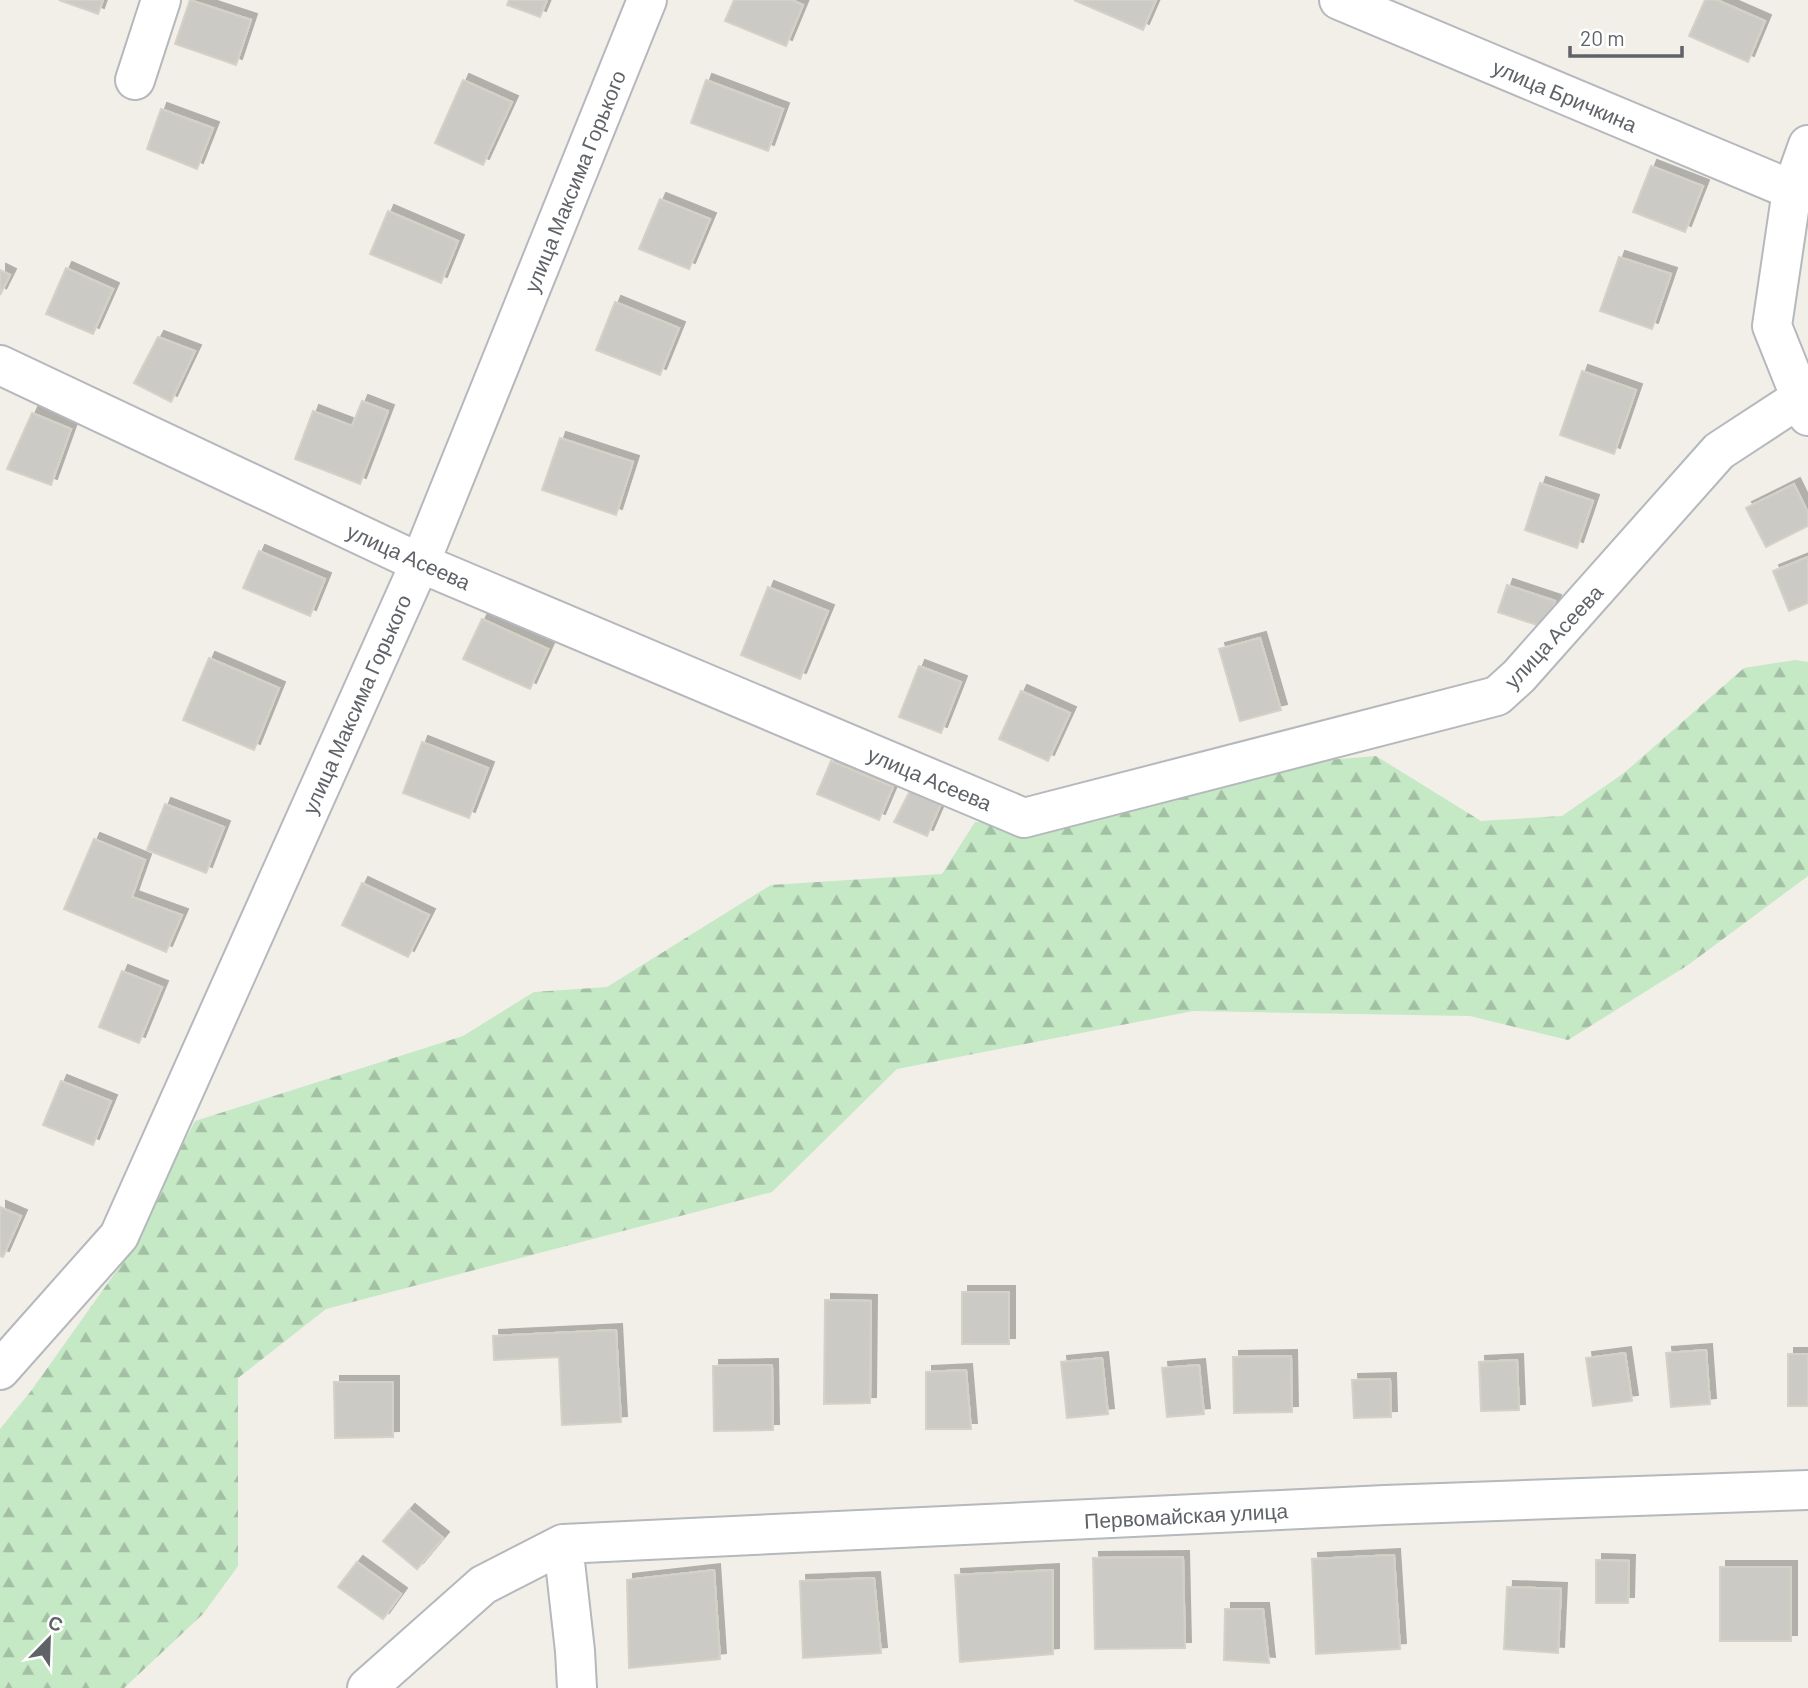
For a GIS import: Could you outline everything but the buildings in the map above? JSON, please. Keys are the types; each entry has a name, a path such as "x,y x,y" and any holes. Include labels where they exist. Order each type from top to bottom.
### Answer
{"street":[{"path":"135,80 161,0"},
{"name":"улица Максима Горького","path":"0,1370 119,1236 420,562 647,0"},
{"name":"улица Бричкина","path":"1339,0 1792,190"},
{"path":"1804,407 1772,326 1792,190 1808,145"},
{"name":"улица Асеева","path":"0,365 420,562 1024,818 1497,696 1519,676 1719,452 1804,407"},
{"name":"Первомайская улица","path":"563,1544 1385,1505 1808,1490"},
{"path":"367,1688 483,1585 563,1544 577,1688"}],"green space":[{"path":"1795,660 1808,662 1808,876 1688,965 1568,1040 1470,1016 1193,1011 897,1069 772,1192 326,1309 238,1378 238,1566 203,1614 124,1688 0,1688 0,1429 31,1391 120,1266 195,1121 463,1036 534,992 607,987 771,885 942,874 975,822 1093,822 1278,764 1376,756 1481,821 1562,816 1624,773 1744,668"}]}
